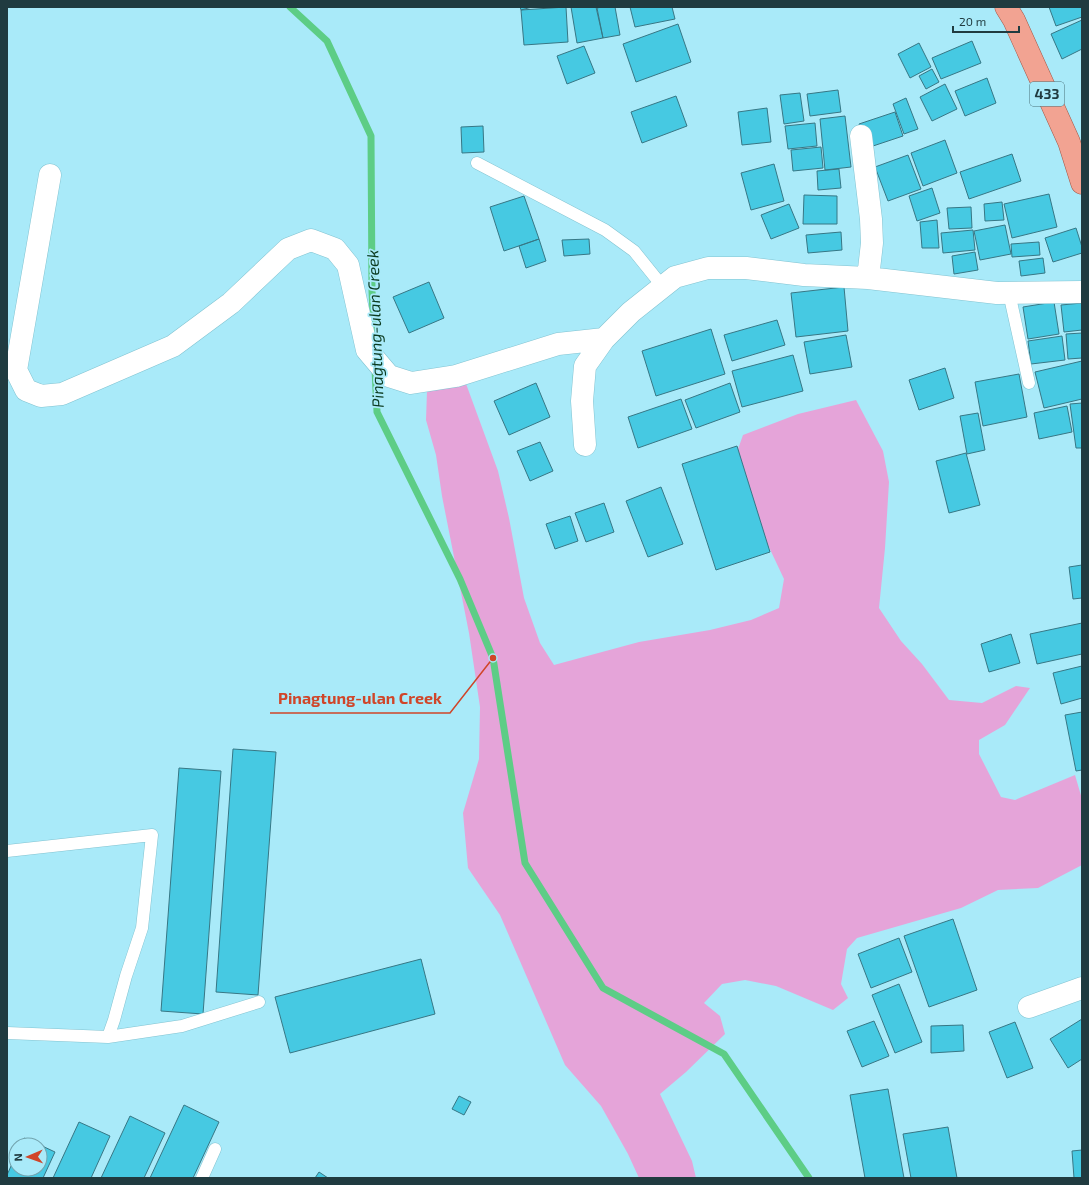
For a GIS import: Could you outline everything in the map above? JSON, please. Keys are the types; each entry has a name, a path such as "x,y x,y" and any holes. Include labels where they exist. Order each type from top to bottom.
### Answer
{"main road":[{"name":"433","path":"1006,7 1014,20 1070,142 1082,183"}],"street":[{"path":"861,136 871,219 872,243 868,278"},
{"path":"50,175 16,370 26,390 41,396 62,394 173,346 231,303 288,249 312,240 335,249 348,265 367,350 389,376 411,383 456,376 558,344 604,339"},
{"path":"585,445 582,401 585,366 604,339 631,312 674,277 708,268 746,268 804,275 868,278 997,294 1082,292"},
{"path":"1030,1007 1082,988"}],"lane":[{"path":"477,163 605,230 634,251 662,287"},
{"path":"1009,293 1029,383"},
{"path":"7,851 152,836 142,928 108,1037"},
{"path":"7,1033 108,1037 182,1026 259,1002"},
{"path":"202,1178 215,1149"}],"shaded area":[{"path":"465,381 498,471 509,518 524,598 540,643 554,665 639,642 710,630 751,620 779,608 784,579 738,481 737,452 743,435 798,414 856,400 883,451 889,482 885,548 879,608 901,641 922,664 949,700 982,703 1016,686 1030,688 1005,725 979,740 979,754 1001,797 1015,800 1075,775 1082,799 1082,865 1038,888 998,890 961,908 857,938 847,949 841,984 848,998 833,1010 776,986 745,980 722,984 704,1003 720,1016 725,1034 686,1072 660,1094 692,1161 696,1178 639,1178 628,1154 601,1106 565,1065 500,915 468,868 463,813 479,759 480,707 469,633 442,496 436,455 426,420 427,391"}],"building":[{"path":"520,7 532,7 521,10"},
{"path":"566,7 568,42 524,45 521,10"},
{"path":"571,7 596,7 603,38 577,43"},
{"path":"615,7 620,35 603,38 597,8"},
{"path":"630,7 672,7 675,19 635,27"},
{"path":"1049,7 1082,7 1082,17 1056,26"},
{"path":"1082,20 1082,49 1062,59 1051,34"},
{"path":"678,24 691,62 636,82 623,44"},
{"path":"972,41 981,63 941,79 932,58"},
{"path":"919,43 931,67 910,78 898,54"},
{"path":"584,46 595,73 567,84 557,56"},
{"path":"932,69 939,82 926,89 919,76"},
{"path":"987,78 996,103 965,116 955,91"},
{"path":"945,84 957,109 932,121 920,97"},
{"path":"838,90 841,112 810,116 807,94"},
{"path":"800,93 804,121 784,124 780,95"},
{"path":"676,96 687,126 642,143 631,112"},
{"path":"906,98 918,129 904,134 893,104"},
{"path":"767,108 771,142 742,145 738,112"},
{"path":"895,112 903,136 867,148 859,124"},
{"path":"845,116 851,167 825,170 820,119"},
{"path":"815,123 817,146 788,149 785,126"},
{"path":"483,126 484,152 462,153 461,127"},
{"path":"945,140 957,173 923,186 911,153"},
{"path":"821,147 823,168 793,171 791,150"},
{"path":"1012,154 1021,181 969,199 960,172"},
{"path":"908,155 921,189 888,201 875,167"},
{"path":"774,164 784,201 751,210 741,173"},
{"path":"839,169 841,188 818,190 817,171"},
{"path":"932,188 940,213 917,221 909,196"},
{"path":"1049,194 1057,227 1012,238 1004,204"},
{"path":"804,195 837,196 837,224 803,224"},
{"path":"524,196 539,239 504,251 490,207"},
{"path":"1002,202 1004,220 985,221 984,204"},
{"path":"789,204 799,228 771,239 761,215"},
{"path":"971,207 972,228 949,229 947,208"},
{"path":"937,220 939,248 922,248 920,222"},
{"path":"1005,225 1011,254 980,260 974,231"},
{"path":"1076,228 1082,247 1082,253 1053,262 1045,238"},
{"path":"973,230 975,250 943,253 941,233"},
{"path":"841,232 842,250 808,253 806,235"},
{"path":"539,239 546,261 526,268 519,246"},
{"path":"589,239 590,254 564,256 562,240"},
{"path":"1039,242 1040,255 1012,257 1011,244"},
{"path":"975,252 978,270 954,274 952,256"},
{"path":"1043,258 1045,273 1021,276 1019,261"},
{"path":"429,282 444,318 409,333 393,297"},
{"path":"844,287 848,331 796,337 791,293"},
{"path":"1054,302 1059,334 1028,339 1023,307"},
{"path":"1082,303 1082,330 1064,332 1061,305"},
{"path":"777,320 785,345 732,361 724,335"},
{"path":"711,329 725,374 656,396 642,351"},
{"path":"1082,333 1082,358 1068,359 1066,334"},
{"path":"846,335 852,367 810,374 804,342"},
{"path":"1062,336 1065,360 1031,364 1028,341"},
{"path":"793,355 803,391 742,407 732,371"},
{"path":"1082,361 1082,399 1044,408 1035,372"},
{"path":"945,368 954,398 919,410 909,380"},
{"path":"1019,374 1027,417 983,426 975,382"},
{"path":"536,383 550,417 509,435 494,401"},
{"path":"730,383 740,412 696,428 685,400"},
{"path":"681,399 692,429 638,448 628,417"},
{"path":"1082,403 1082,448 1076,448 1070,404"},
{"path":"1067,406 1072,432 1039,439 1034,413"},
{"path":"978,413 985,450 967,454 960,416"},
{"path":"540,442 553,471 530,481 517,451"},
{"path":"737,446 770,552 716,570 682,464"},
{"path":"966,453 980,505 949,513 936,461"},
{"path":"661,487 683,544 648,557 626,501"},
{"path":"604,503 614,532 586,542 575,513"},
{"path":"570,516 578,541 555,549 546,524"},
{"path":"1082,565 1082,598 1073,599 1069,567"},
{"path":"1082,623 1082,654 1037,664 1030,634"},
{"path":"1011,634 1020,663 989,672 981,644"},
{"path":"1082,666 1082,698 1061,704 1053,673"},
{"path":"1082,712 1082,770 1076,771 1065,715"},
{"path":"233,749 276,752 258,995 216,992"},
{"path":"179,768 221,771 203,1014 161,1011"},
{"path":"953,919 977,990 929,1007 904,936"},
{"path":"899,938 912,972 871,988 858,954"},
{"path":"421,959 435,1014 290,1053 275,997"},
{"path":"899,984 922,1042 895,1053 872,995"},
{"path":"1082,1019 1082,1059 1068,1068 1050,1039"},
{"path":"874,1021 889,1056 862,1067 847,1031"},
{"path":"1015,1022 1033,1068 1007,1078 989,1032"},
{"path":"963,1025 964,1051 931,1053 931,1026"},
{"path":"888,1089 904,1178 865,1178 850,1095"},
{"path":"459,1096 471,1102 464,1115 452,1109"},
{"path":"184,1105 219,1122 193,1178 150,1178"},
{"path":"130,1116 165,1133 144,1178 101,1178"},
{"path":"79,1122 110,1136 91,1178 53,1178"},
{"path":"948,1127 957,1178 911,1178 903,1134"},
{"path":"48,1149 55,1152 48,1167"},
{"path":"1082,1150 1082,1178 1074,1178 1072,1151"},
{"path":"319,1172 328,1178 315,1178"},
{"path":"8,1173 8,1177 43,1177 7,1178"}],"waterway":[{"name":"Pinagtung-ulan Creek","path":"290,7 327,41 371,136 372,291 374,337"},
{"name":"Pinagtung-ulan Creek","path":"375,369 377,412 460,579 493,658 525,863 603,988 724,1054 809,1178"}],"place":[{"name":"Pinagtung-ulan Creek","path":"493,658"}]}
